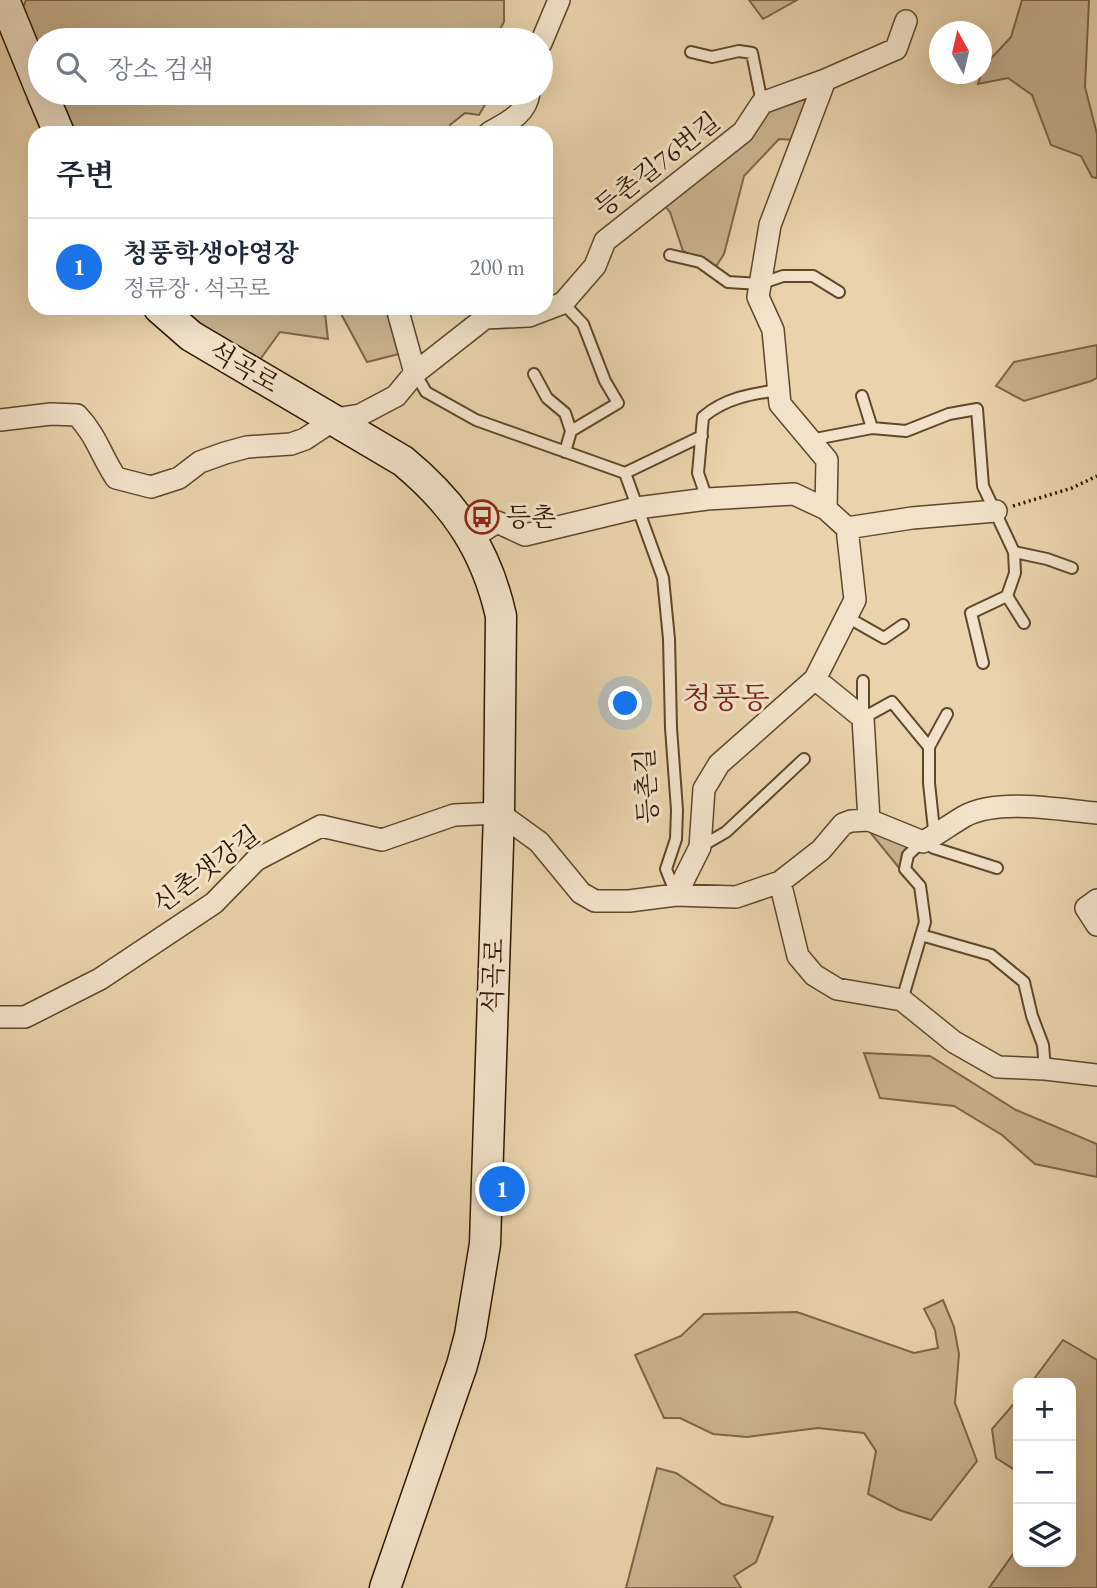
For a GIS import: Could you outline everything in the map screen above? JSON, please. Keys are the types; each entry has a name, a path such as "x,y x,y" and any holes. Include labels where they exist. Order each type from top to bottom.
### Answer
{"street":[{"path":"4,0 28,59"},
{"path":"547,28 559,0"},
{"path":"762,103 825,80 896,48 906,21"},
{"path":"825,80 770,225 758,297 773,330 780,404 827,460 826,509"},
{"name":"등촌길76번길","path":"553,307 563,303 595,266 605,241 743,132 762,103"},
{"path":"47,105 56,126"},
{"path":"501,126 517,117 524,105"},
{"name":"석곡로","path":"167,315 191,336 403,461 432,485 472,538 495,588 501,616 499,813 485,1244 470,1335 462,1365 385,1588"},
{"path":"0,420 51,414 78,415 94,434 116,478 151,487 179,478 200,462 225,453 247,447 291,444 305,439 335,419 360,415 396,396 415,373 399,315"},
{"name":"등촌길76번길","path":"415,373 485,318 532,315"},
{"path":"472,538 497,522 526,535 637,508 707,499 794,494 826,509 847,528 996,511"},
{"name":"등촌길","path":"676,895 700,847 704,789 719,764 815,679 855,600 847,528"},
{"path":"815,679 863,718 869,820"},
{"path":"499,813 540,842 581,893 595,901 629,901 676,895 736,897 780,882 821,850 843,824 851,821 869,820 923,842 966,816 987,809 1016,807 1097,813"},
{"name":"신촌샛강길","path":"0,1017 26,1017 100,979 214,903 256,860 321,826 382,840 454,815 499,813"},
{"path":"780,882 798,956 814,975 837,989 902,1000 954,1042 998,1067 1097,1075"},
{"path":"1097,900 1086,908 1097,925"}],"lane":[{"path":"691,52 712,57 738,51 752,54 762,103"},
{"path":"670,255 700,262 728,282 760,284 783,276 813,276 839,292"},
{"path":"563,303 583,324 605,381 618,404 571,431"},
{"path":"415,373 426,392 476,420 625,473 702,436"},
{"path":"534,374 547,398 565,413 571,431 565,452"},
{"path":"707,499 698,473 704,417 713,409 742,395 778,390"},
{"path":"862,396 872,428"},
{"path":"810,440 872,428 906,431 949,414 977,409 983,486 1014,552 1015,573 1007,596 971,613 983,663"},
{"path":"625,473 637,508"},
{"name":"등촌길","path":"637,508 663,578 669,639 671,728 677,810 676,839 666,869 676,895"},
{"path":"1014,552 1072,568"},
{"path":"1007,596 1024,623"},
{"path":"846,617 884,638 903,625"},
{"path":"863,681 863,718 892,702 929,747"},
{"path":"902,1000 925,922 920,886 905,869 908,855 933,830 929,747 947,714"},
{"path":"700,847 726,832 804,759"},
{"path":"923,842 934,848 996,867"},
{"path":"921,935 991,955 1024,982 1032,1016 1043,1045 1045,1069"}],"path":[{"path":"996,511 1072,488 1097,476"}],"shaded area":[{"path":"26,0 504,0 504,22 501,28 31,28 23,8"},
{"path":"749,0 797,0 763,19"},
{"path":"1022,0 1089,0 1085,87 1097,134 1097,178 1092,177 1081,156 1051,145 1032,95 1008,78 992,81 992,57 1011,37"},
{"path":"817,90 795,140 779,139 744,176 724,254 715,268 683,251 670,212 661,202 767,108"},
{"path":"60,105 485,105 479,115 465,113 450,126 68,126"},
{"path":"186,315 325,315 328,339 280,332 259,361 231,346"},
{"path":"342,315 391,315 399,354 367,362"},
{"path":"1097,345 1097,378 1091,381 1024,401 996,386 1014,362"},
{"path":"865,826 912,844 902,853 900,869"},
{"path":"864,1053 930,1056 1016,1110 1097,1144 1097,1177 1035,1164 1002,1135 954,1106 880,1098"},
{"path":"943,1300 954,1327 959,1354 955,1403 977,1461 931,1520 899,1510 868,1494 876,1451 864,1433 818,1428 747,1437 713,1434 680,1418 664,1418 635,1355 681,1336 704,1314 797,1312 914,1353 938,1348 935,1330 924,1309"},
{"path":"1063,1340 1097,1360 1097,1588 989,1588 1013,1554 1013,1567 1076,1567 1076,1378 1035,1378"},
{"path":"1013,1405 1013,1469 996,1458 992,1429"},
{"path":"657,1468 676,1473 722,1504 773,1517 756,1562 734,1576 741,1588 626,1588"}],"place":[{"name":"등촌","path":"482,517"},
{"name":"청풍학생야영장","path":"502,1189"}],"district":[{"name":"청풍동","path":"726,697"}]}
